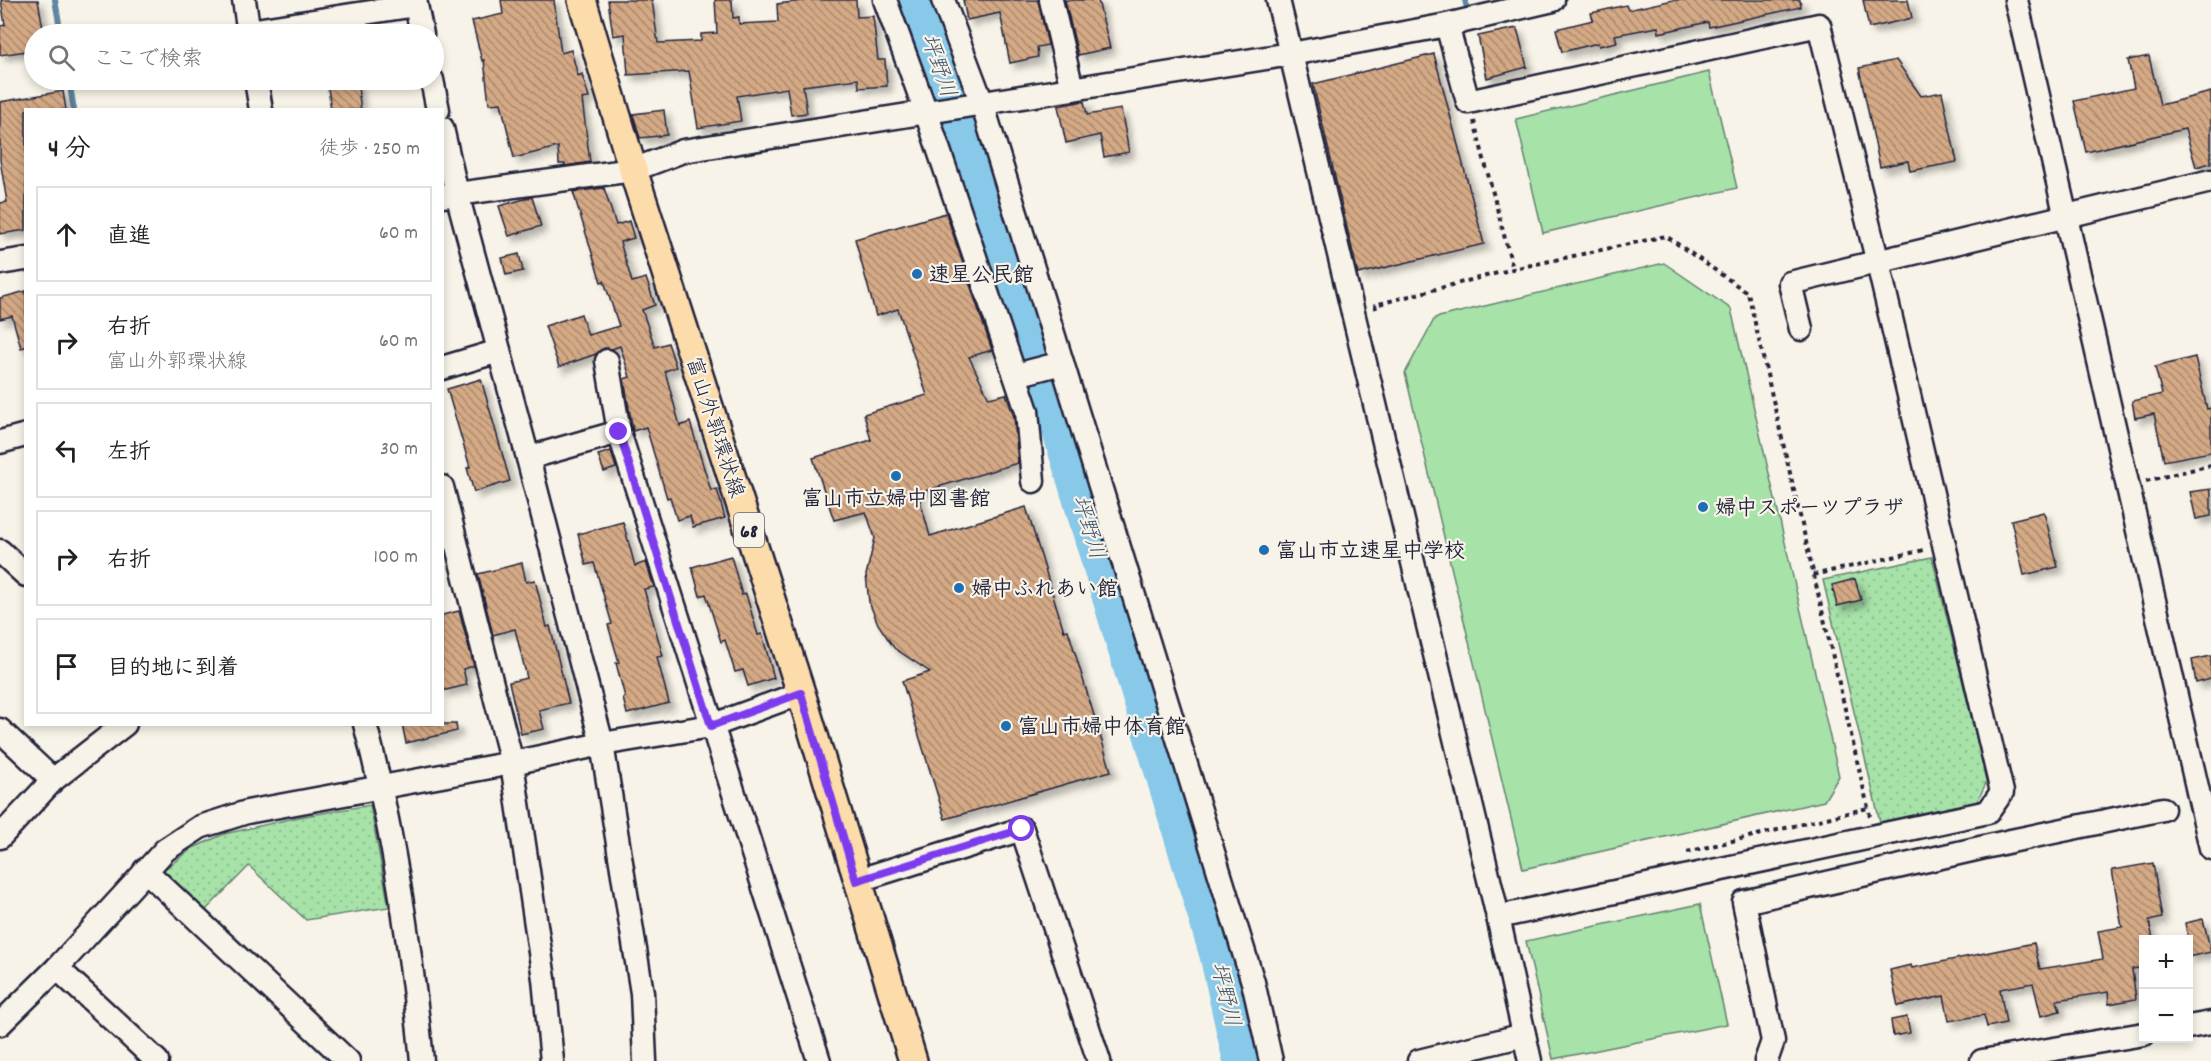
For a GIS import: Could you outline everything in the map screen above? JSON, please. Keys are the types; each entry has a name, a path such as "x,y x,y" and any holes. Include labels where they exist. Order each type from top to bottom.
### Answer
{"main road":[{"name":"富山外郭環状線","path":"582,0 633,170 801,693 856,881 913,1061"}],"street":[{"path":"244,0 248,24"},
{"path":"885,0 1016,375 1027,411 1033,481"},
{"path":"943,0 981,103 1253,982 1270,1061"},
{"path":"1051,0 1072,89"},
{"path":"1278,0 1498,916 1530,1061"},
{"path":"450,195 633,170 683,151 1291,54 1447,25 1553,0"},
{"path":"2016,0 2211,848"},
{"path":"297,24 416,2 420,24"},
{"path":"1447,25 1468,102 1819,25 1878,263 2002,792 1989,812 1498,916"},
{"path":"258,90 261,108"},
{"path":"434,90 438,108"},
{"path":"444,145 450,195 499,351 602,744 642,993 645,1061"},
{"path":"1801,329 1790,283 2211,181"},
{"path":"0,262 24,259"},
{"path":"444,367 499,351"},
{"path":"607,361 619,432 819,1061"},
{"path":"1016,375 1062,363"},
{"path":"528,458 619,432"},
{"path":"0,442 24,436"},
{"path":"444,495 512,763 544,979 552,1061"},
{"path":"0,550 24,573"},
{"path":"0,1024 57,968 165,850 200,827 247,812 602,744 711,726 801,693"},
{"path":"0,837 53,780 122,726"},
{"path":"366,726 382,787 415,982 422,1061"},
{"path":"0,730 53,780"},
{"path":"1766,1061 1773,1041 1744,902 2163,809"},
{"path":"856,881 1022,829 1099,1061"},
{"path":"145,870 348,1061"},
{"path":"57,968 157,1061"},
{"path":"2193,1026 2211,1023"},
{"path":"1419,1061 1524,1035"},
{"path":"1982,1061 2139,1035"}],"path":[{"path":"1468,102 1512,268"},
{"path":"1378,316 1375,305 1512,268 1666,236 1748,293 1868,808 1877,837"},
{"path":"2128,486 2211,465"},
{"path":"1813,575 1944,546"},
{"path":"1685,853 1868,808"}],"green space":[{"path":"1709,72 1737,188 1543,233 1516,119"},
{"path":"1664,263 1731,309 1839,776 1824,801 1523,869 1405,373 1435,318"},
{"path":"1932,557 1987,781 1977,802 1880,822 1823,580"},
{"path":"370,805 389,907 306,920 249,866 204,912 162,871 193,848 224,834 299,817"},
{"path":"1700,904 1727,1024 1553,1059 1526,941"}],"building":[{"path":"1,0 38,0 42,24 24,24 24,51 0,55 0,26 5,25"},
{"path":"501,0 554,0 561,53 571,50 578,76 582,74 589,98 582,99 590,162 565,166 565,164 559,164 558,147 514,158 501,103 489,104 484,60 482,61 472,21 503,14"},
{"path":"608,0 652,0 658,43 701,41 701,34 717,33 715,0 732,0 733,18 739,17 739,24 778,22 777,4 811,0 856,0 857,17 873,16 878,60 885,60 887,86 859,88 858,79 803,86 807,113 791,115 787,88 737,96 741,121 698,128 689,71 628,75 625,34 613,36"},
{"path":"963,0 1038,0 1048,45 1037,47 1038,57 1010,63 1000,13 967,20"},
{"path":"1065,0 1098,0 1110,48 1078,55"},
{"path":"1673,0 1800,0 1801,7 1709,27 1708,22 1659,33 1658,27 1615,35 1617,42 1599,46 1598,43 1562,52 1556,29 1593,20 1591,13 1626,5 1628,10"},
{"path":"1863,0 1908,0 1912,18 1869,28"},
{"path":"1517,28 1527,67 1487,78 1478,36"},
{"path":"1434,54 1484,244 1358,274 1313,84"},
{"path":"2149,56 2160,105 2211,92 2211,163 2196,167 2185,129 2086,152 2074,101 2134,88 2128,60"},
{"path":"1896,60 1921,96 1942,92 1957,162 1910,171 1908,161 1880,167 1859,68"},
{"path":"328,90 358,90 361,108 331,108"},
{"path":"63,91 66,108 24,108 24,230 0,234 0,203 7,202 0,160 0,102"},
{"path":"1084,101 1087,115 1121,109 1129,152 1104,157 1100,135 1066,143 1058,106"},
{"path":"664,110 667,135 640,138 633,114"},
{"path":"604,188 616,225 629,221 634,238 620,242 632,282 646,278 655,305 642,310 655,347 668,343 676,367 665,371 680,426 690,422 711,491 717,489 725,518 693,527 690,516 677,520 670,497 667,498 646,427 633,431 624,379 630,377 620,346 612,349 604,348 596,354 559,367 545,326 581,314 588,335 619,326 604,281 601,282 573,192"},
{"path":"532,197 541,226 509,236 499,206"},
{"path":"946,213 992,350 969,357 989,398 1006,394 1014,417 1018,463 918,493 930,536 1026,507 1064,631 1068,630 1111,771 945,819 902,681 930,672 894,648 878,624 869,602 866,575 875,538 866,512 834,520 813,458 871,440 864,414 927,395 898,309 876,316 855,239"},
{"path":"519,254 523,271 506,275 502,258"},
{"path":"24,292 24,347 21,348 12,316 0,319 0,298"},
{"path":"2195,357 2207,409 2211,408 2211,452 2164,461 2154,414 2135,418 2132,401 2162,394 2155,367"},
{"path":"481,379 510,481 474,492 467,468 470,467 447,389"},
{"path":"611,451 616,468 604,472 598,455"},
{"path":"2211,489 2211,516 2196,519 2190,492"},
{"path":"2044,512 2058,567 2024,575 2011,520"},
{"path":"623,522 635,566 646,562 654,587 644,589 663,656 657,657 669,703 627,714 616,663 619,662 608,625 612,624 594,563 586,565 578,534"},
{"path":"731,556 742,595 746,594 758,635 762,634 774,678 748,686 743,670 735,672 725,640 721,642 706,594 700,596 692,567"},
{"path":"522,563 526,582 535,580 547,627 550,626 569,703 539,710 544,729 521,734 509,682 527,678 515,629 493,635 478,574"},
{"path":"1855,579 1861,600 1837,606 1832,585"},
{"path":"459,611 474,666 463,669 467,685 444,691 444,615"},
{"path":"2211,656 2211,679 2196,683 2192,660"},
{"path":"456,724 457,731 406,743 402,726"},
{"path":"2153,863 2162,918 2149,921 2152,935 2139,935 2139,968 2132,969 2136,999 2109,1004 2108,992 2057,1000 2060,1011 2041,1016 2033,983 2000,989 2006,1023 1987,1027 1984,1015 1949,1021 1944,996 1898,1006 1890,970 1911,965 1912,968 2034,943 2040,969 2103,959 2098,931 2122,927 2112,870"},
{"path":"2203,919 2211,952 2193,956 2193,935 2187,935 2185,923"},
{"path":"1907,1017 1910,1033 1893,1036 1891,1020"}],"waterway":[{"path":"55,0 59,24"},
{"name":"坪野川","path":"918,0 1039,357 1218,953 1242,1061"},
{"path":"1465,0 1467,8"},
{"path":"71,90 74,108"}],"place":[{"name":"速星公民館","path":"917,274"},
{"name":"富山市立婦中図書館","path":"896,476"},
{"name":"婦中スポーツプラザ","path":"1703,507"},
{"name":"富山市立速星中学校","path":"1264,550"},
{"name":"婦中ふれあい館","path":"959,588"},
{"name":"富山市婦中体育館","path":"1006,726"}],"route":[{"path":"619,432 711,726 801,693 856,881 1022,829"}]}
